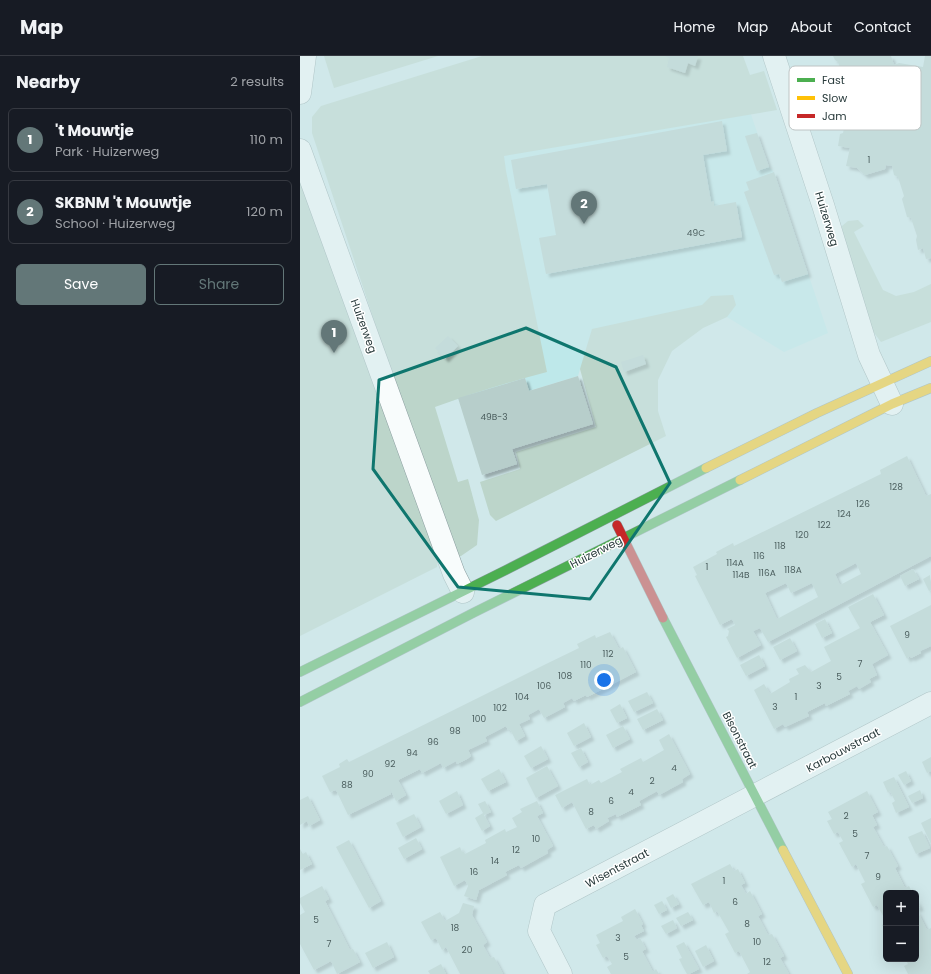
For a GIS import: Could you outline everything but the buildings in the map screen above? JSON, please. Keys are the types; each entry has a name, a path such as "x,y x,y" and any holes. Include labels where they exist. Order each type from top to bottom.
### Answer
{"main road":[{"path":"300,672 462,592 756,443 882,382 931,361"},
{"name":"Huizerweg","path":"300,702 892,404 931,388"},
{"name":"Bisonstraat","path":"613,516 645,584 848,974"}],"street":[{"path":"300,93 305,56"},
{"name":"Huizerweg","path":"774,56 789,102"},
{"name":"Huizerweg","path":"798,130 823,205 868,355 892,404"},
{"name":"Huizerweg","path":"300,150 454,574 462,592"},
{"name":"Karbouwstraat","path":"755,796 931,703"},
{"name":"Wisentstraat","path":"561,974 539,931 545,905 755,796"}],"highlighted area":[{"path":"526,328 616,367 670,483 590,599 458,587 373,469 379,380"}],"shaded area":[{"path":"747,103 769,167 774,172 828,333 784,352 727,317 580,369 578,376 529,391 525,378 448,402 362,175"}],"green space":[{"path":"324,56 438,56 334,88"},
{"path":"482,56 743,56 750,75 764,71 777,110 504,156 547,372 490,388 435,407 458,482 468,479 479,520 477,545 461,556 453,559 312,133 312,117 321,106"},
{"path":"300,154 438,552 437,567 300,636"},
{"path":"858,220 864,226 854,232 883,290 896,296 914,292 931,284 931,322 881,342 872,330 843,244 842,226 848,221"},
{"path":"733,295 736,305 727,317 703,328 672,351 658,380 658,411 666,436 496,521 490,515 480,482 520,469 516,452 596,427 580,369 592,329 702,305 711,296"}],"traffic: fast":[{"path":"300,672 506,570 706,468"},
{"path":"300,702 473,613 740,480"},
{"path":"663,618 783,850"}],"traffic: slow":[{"path":"706,468 817,413 931,361"},
{"path":"740,480 892,404 931,388"},
{"path":"783,850 848,974"}],"traffic: jam":[{"path":"617,525 663,618"}],"place":[{"name":"SKBNM 't Mouwtje","path":"584,224"},
{"name":"'t Mouwtje","path":"334,353"}]}
